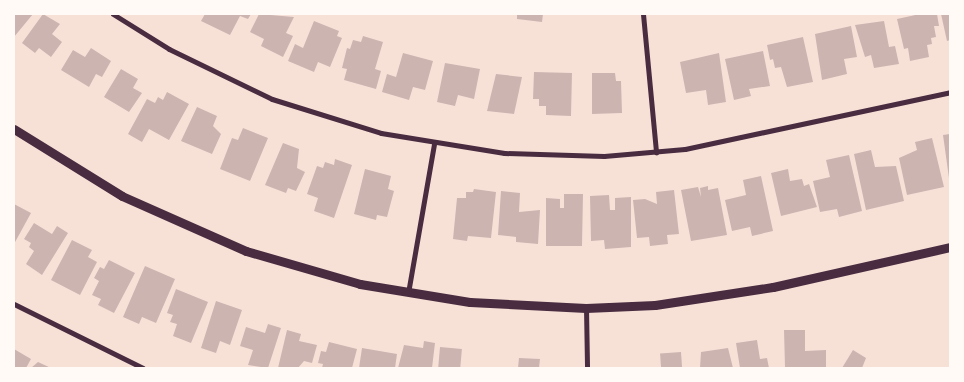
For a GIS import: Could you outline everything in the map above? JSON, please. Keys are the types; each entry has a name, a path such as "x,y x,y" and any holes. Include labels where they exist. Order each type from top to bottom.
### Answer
{"street":[{"path":"113,14 169,49 272,99 381,133 434,144 547,156 656,152 738,140 950,92"},
{"path":"643,14 656,152"},
{"path":"14,130 122,196 183,226 310,271 408,294 512,306 586,308 723,296 950,247"},
{"path":"408,294 434,144"},
{"path":"14,304 143,368"},
{"path":"586,308 587,368"}],"building":[{"path":"14,14 33,14 14,37"},
{"path":"43,14 60,24 52,34 62,42 51,57 39,48 35,53 22,43"},
{"path":"205,14 251,14 248,19 240,16 230,35 201,21"},
{"path":"259,14 294,17 286,33 293,36 283,57 261,46 264,39 250,32"},
{"path":"517,14 543,14 542,22 517,19"},
{"path":"920,14 937,14 939,26 934,26 936,37 931,38 932,44 927,45 929,57 910,61 908,48 904,49 897,19"},
{"path":"941,14 950,14 950,40 947,41"},
{"path":"314,21 339,31 337,36 342,38 330,67 318,62 314,72 288,61 295,44 303,48"},
{"path":"884,21 889,47 895,46 899,64 874,68 871,55 865,57 855,25"},
{"path":"851,26 857,57 844,59 847,74 822,80 815,34"},
{"path":"363,36 383,42 375,69 381,71 376,89 344,80 347,69 342,68 347,48 350,49 353,40 361,42"},
{"path":"803,37 813,82 787,87 781,67 775,68 773,59 770,60 767,45"},
{"path":"91,48 111,61 102,77 96,74 89,87 61,70 73,50 85,57"},
{"path":"763,51 770,86 749,89 751,96 734,100 725,59"},
{"path":"403,53 433,61 425,90 413,87 409,100 382,92 387,74 396,77"},
{"path":"719,53 726,102 708,105 706,90 686,93 680,62"},
{"path":"445,63 480,69 474,99 458,95 455,106 437,102"},
{"path":"121,69 138,79 133,88 142,93 129,112 104,97"},
{"path":"534,72 572,73 571,116 546,115 546,106 539,106 539,99 533,99"},
{"path":"592,73 615,73 616,81 621,81 622,113 592,114"},
{"path":"496,74 522,77 514,114 487,111"},
{"path":"167,92 189,104 169,140 149,129 142,142 128,134 147,99 155,103 158,97 163,100"},
{"path":"197,107 217,116 213,126 221,134 212,154 181,141"},
{"path":"243,128 268,138 250,181 220,169 232,138 238,140"},
{"path":"950,134 950,178 949,178 943,135"},
{"path":"932,138 944,187 907,195 899,158 917,150 915,142"},
{"path":"283,143 299,149 297,168 305,172 296,191 288,188 286,193 265,185"},
{"path":"871,150 875,167 896,166 904,201 866,210 854,154"},
{"path":"849,155 862,211 839,217 837,209 820,212 813,181 830,177 826,160"},
{"path":"335,159 352,165 334,218 314,211 318,198 307,194 317,166 323,168 325,162 334,165"},
{"path":"365,169 391,176 388,189 394,191 387,217 377,215 376,220 354,214"},
{"path":"788,169 790,181 802,179 804,186 809,184 817,207 781,216 771,173"},
{"path":"761,176 773,231 752,236 750,227 732,231 725,200 746,195 743,180"},
{"path":"708,186 708,190 718,188 727,235 691,241 681,190 698,187 701,197 700,188"},
{"path":"474,189 496,192 491,238 468,236 467,241 453,239 457,198 466,198 466,192 473,192"},
{"path":"674,190 679,234 667,235 668,244 650,246 649,237 637,238 633,200 645,199 657,204 656,192"},
{"path":"501,191 520,193 519,212 540,210 538,244 516,242 516,237 498,235"},
{"path":"564,194 583,194 582,246 546,246 546,198 560,199 560,208 564,208"},
{"path":"609,195 610,210 615,210 615,198 631,197 631,247 605,249 604,240 591,241 590,196"},
{"path":"14,204 31,213 14,244"},
{"path":"34,223 52,234 57,226 68,233 42,275 26,264 34,251 29,247 31,243 24,239"},
{"path":"72,240 92,250 88,257 97,262 80,295 51,280"},
{"path":"109,260 135,273 114,313 98,305 101,299 92,295 99,281 94,278 100,267 104,269"},
{"path":"145,266 175,279 156,323 142,317 139,324 123,317"},
{"path":"176,289 208,302 191,343 173,336 177,324 170,322 173,315 167,313"},
{"path":"216,301 242,310 230,345 220,341 216,353 201,348"},
{"path":"268,324 281,328 268,368 248,365 253,350 240,346 246,327 265,333"},
{"path":"287,330 301,334 299,341 317,345 312,363 304,361 298,368 278,368"},
{"path":"784,330 805,330 805,351 826,350 826,367 785,368"},
{"path":"757,340 760,359 767,358 769,368 740,368 736,343"},
{"path":"424,341 435,343 432,368 398,368 404,345 423,348"},
{"path":"329,342 357,349 352,368 322,368 323,364 318,363 321,351 326,352"},
{"path":"440,347 462,349 460,368 438,368"},
{"path":"362,348 397,354 395,368 359,368"},
{"path":"728,348 733,368 700,368 701,352"},
{"path":"14,349 31,359 26,368 14,368"},
{"path":"853,350 866,358 862,368 842,368"},
{"path":"681,352 682,368 661,368 660,353"},
{"path":"519,358 540,359 539,368 518,368"},
{"path":"38,362 51,368 31,368"}]}
